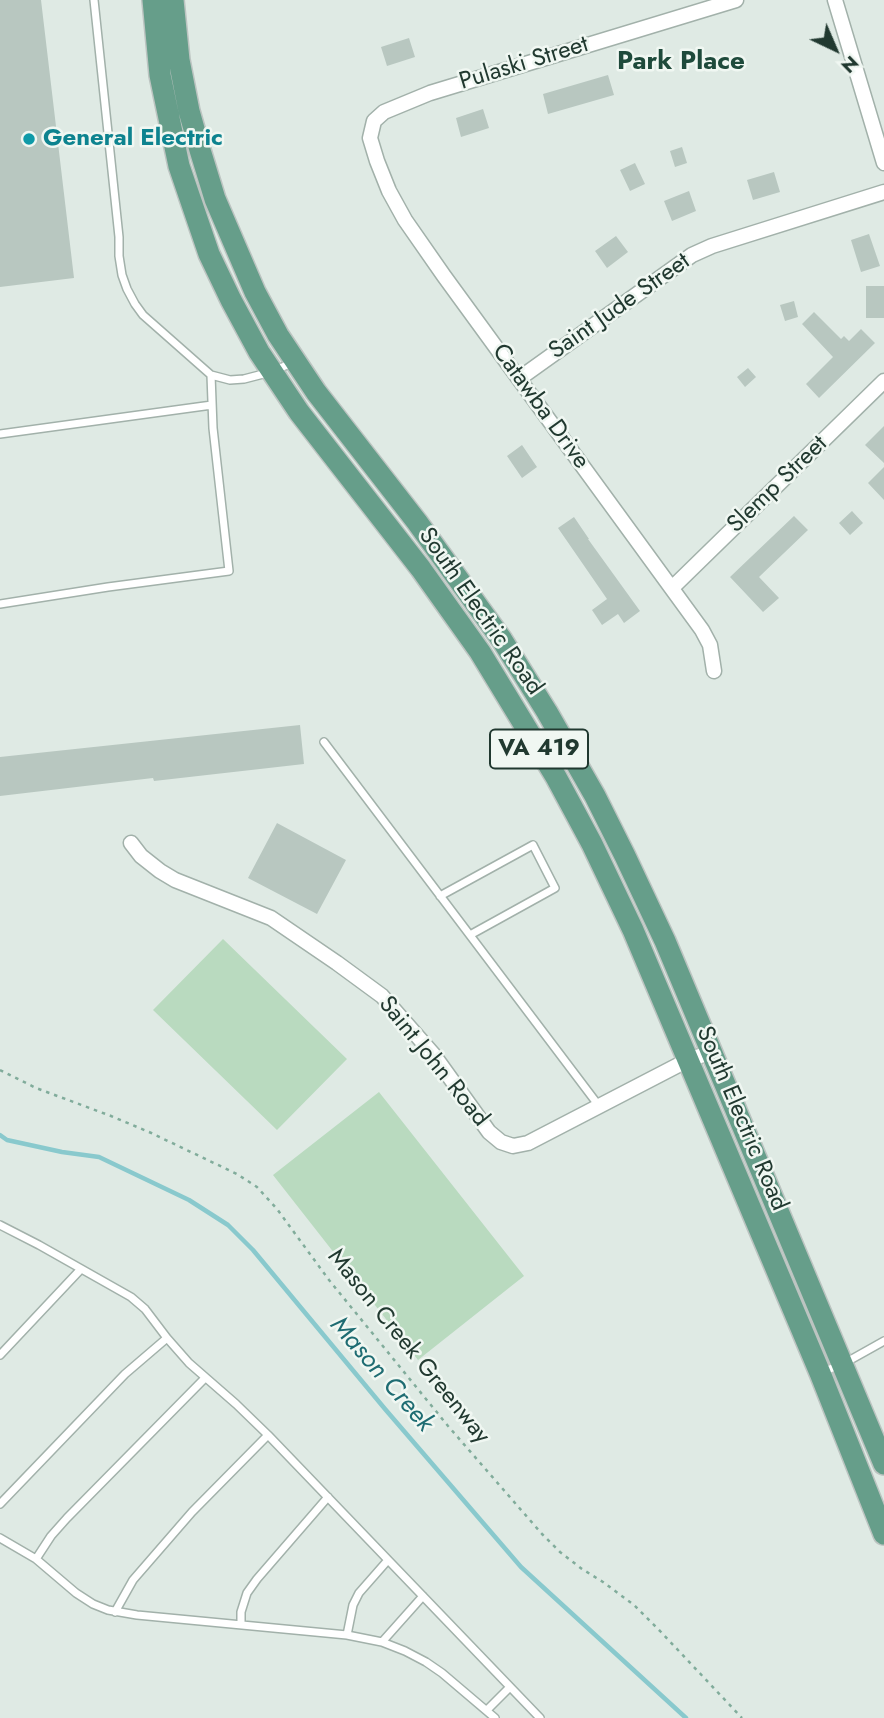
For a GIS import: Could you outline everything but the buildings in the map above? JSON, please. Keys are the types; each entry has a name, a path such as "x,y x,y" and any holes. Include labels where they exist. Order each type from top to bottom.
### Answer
{"main road":[{"name":"South Electric Road","path":"153,0 160,75 179,166 209,254 258,352 299,412 421,569 480,652 556,777 592,844 633,930 820,1373 884,1534"},
{"name":"South Electric Road","path":"173,0 179,60 189,111 215,199 255,292 278,335 316,392 417,522 502,640 595,796 665,941 884,1464"}],"street":[{"name":"Pulaski Street","path":"370,138 374,121 384,112 430,93 736,0"},
{"path":"835,0 884,163"},
{"name":"Catawba Drive","path":"370,138 389,191 405,220 702,629 710,645 714,671"},
{"name":"Saint Jude Street","path":"520,378 692,254 884,192"},
{"name":"Slemp Street","path":"672,588 884,381"},
{"name":"Saint John Road","path":"131,842 141,856 160,871 175,880 271,918 382,996 433,1054 489,1132 501,1142 513,1146 528,1143 688,1060 712,1052"}],"lane":[{"path":"94,0 120,237 119,256 127,289 143,315 211,375 230,380 271,372 295,362"},
{"path":"0,604 229,571 213,428 211,375"},
{"path":"0,434 212,405"},
{"path":"324,742 599,1107"},
{"path":"440,896 533,845 555,888 470,935"},
{"path":"0,1225 131,1297 145,1309 188,1363 268,1435 540,1718"},
{"path":"0,1355 81,1269"},
{"path":"0,1504 125,1374 167,1338"},
{"path":"820,1373 843,1364 884,1341"},
{"path":"36,1559 67,1518 205,1378"},
{"path":"115,1612 133,1580 192,1512 268,1435"},
{"path":"241,1625 241,1612 247,1593 328,1497"},
{"path":"0,1538 36,1559 93,1604 115,1612 347,1635 382,1642 426,1662 495,1718"},
{"path":"347,1635 353,1605 359,1593 388,1560"},
{"path":"382,1642 424,1596"},
{"path":"487,1710 510,1687"}],"path":[{"name":"Mason Creek Greenway","path":"0,1070 36,1088 149,1132 237,1174 257,1187 448,1426 542,1534 582,1569 634,1605 742,1718"}],"green space":[{"path":"223,939 347,1059 277,1130 153,1010"},
{"path":"379,1092 524,1276 418,1360 273,1175"}],"waterway":[{"name":"Mason Creek","path":"0,1135 7,1140 99,1157 189,1200 228,1225 253,1250 521,1567 686,1718"}],"place":[{"name":"General Electric","path":"29,139"}],"district":[{"name":"Park Place","path":"681,63"}]}
